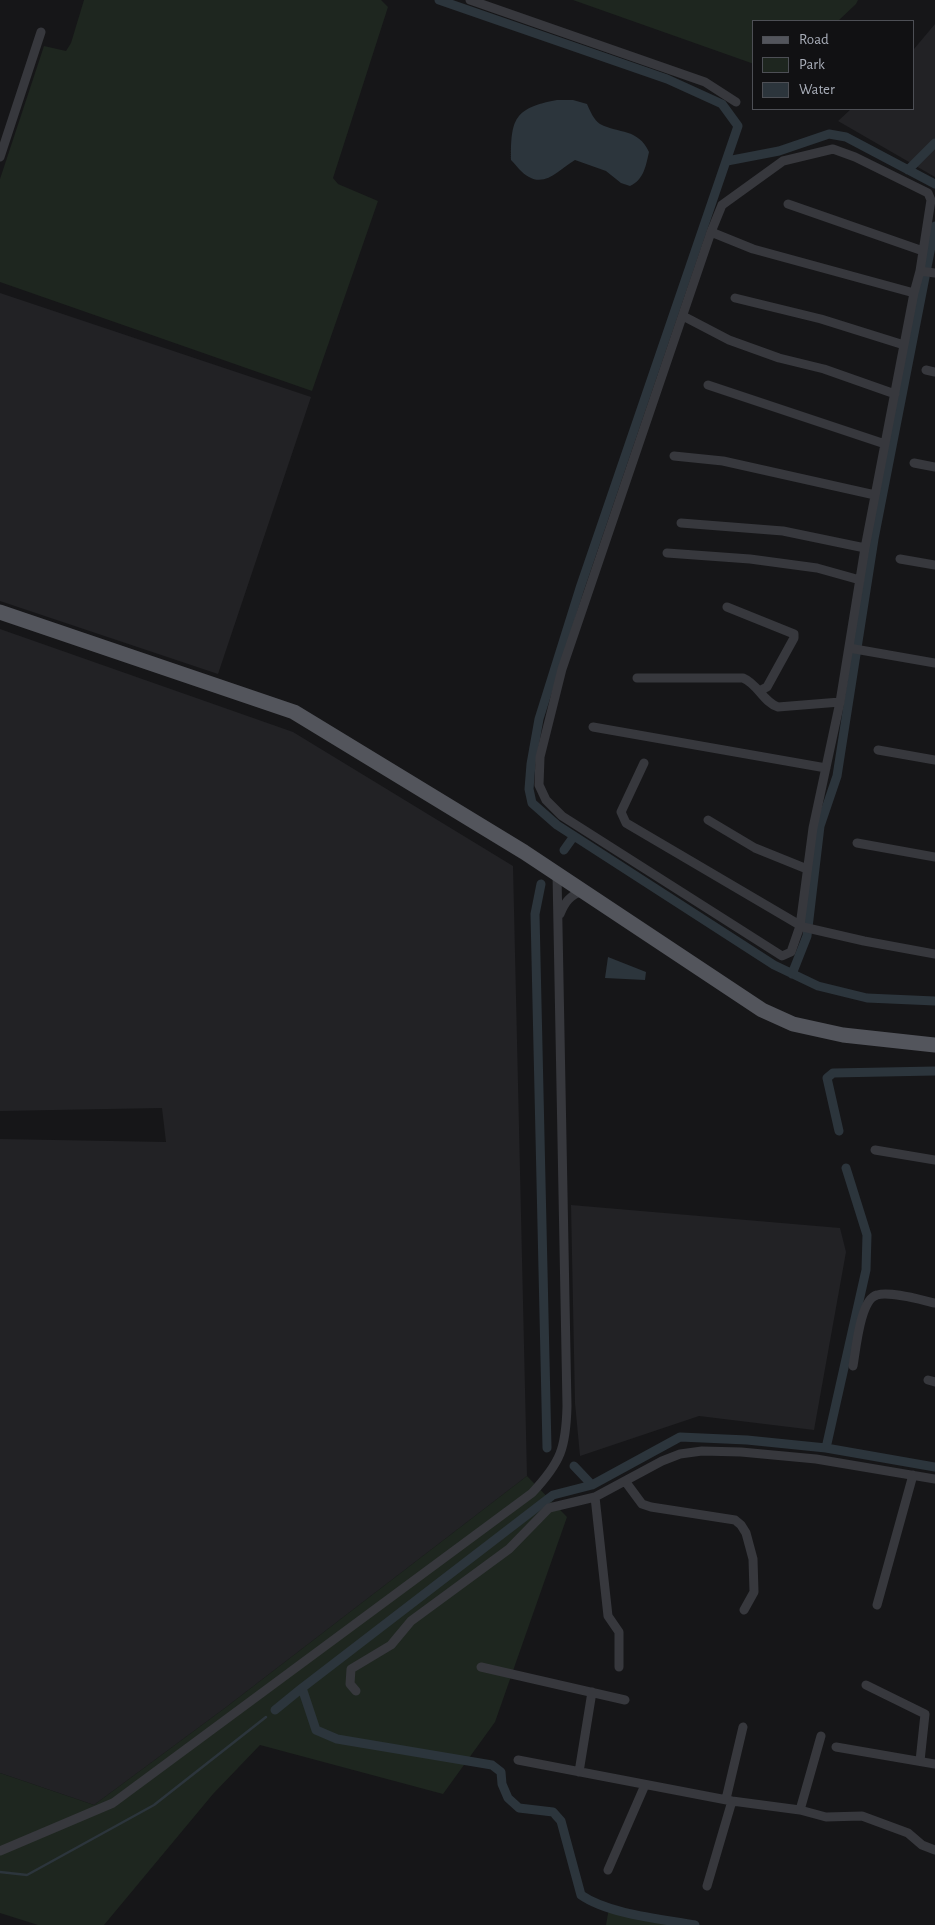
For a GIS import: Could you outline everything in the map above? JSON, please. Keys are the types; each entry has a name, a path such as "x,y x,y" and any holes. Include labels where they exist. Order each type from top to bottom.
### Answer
{"main road":[{"path":"0,612 294,712 583,890 762,1010 793,1024 843,1035 935,1045"}],"street":[{"path":"470,0 705,82 736,102"},
{"path":"0,157 41,32"},
{"path":"833,149 855,157 928,193 931,200 921,271 914,293 865,548 851,649 813,828 807,869 805,928 791,952 782,956 562,816 546,800 539,785 540,757 562,669 711,232 722,206 783,161 833,149"},
{"path":"788,204 923,251"},
{"path":"711,232 754,249 914,293"},
{"path":"921,271 934,273"},
{"path":"735,298 821,319 904,345"},
{"path":"682,316 729,340 779,358 824,369 895,394"},
{"path":"708,385 885,444"},
{"path":"674,456 723,461 875,495"},
{"path":"914,463 935,467"},
{"path":"681,523 783,531 865,548"},
{"path":"666,553 750,559 816,568 860,580"},
{"path":"900,558 935,565"},
{"path":"727,608 794,634 794,638 767,687 759,692"},
{"path":"851,649 935,663"},
{"path":"637,678 743,678 750,681 771,705 778,707 840,702"},
{"path":"593,727 826,768"},
{"path":"878,750 935,760"},
{"path":"644,763 621,812 626,823 805,928 935,954"},
{"path":"708,820 755,848 807,869"},
{"path":"857,843 935,857"},
{"path":"0,1851 113,1803 532,1493 550,1474 561,1455 566,1432 567,1406 557,874"},
{"path":"558,919 566,901 575,893 583,890"},
{"path":"875,1150 935,1160"},
{"path":"853,1366 863,1313 870,1299 878,1295 890,1295 935,1303"},
{"path":"356,1691 350,1684 351,1669 391,1645 411,1621 509,1548 550,1508 595,1497 662,1461 680,1454 702,1451 741,1452 816,1459 935,1478"},
{"path":"877,1605 913,1475"},
{"path":"625,1482 642,1504 651,1508 735,1520 741,1525 746,1533 753,1559 754,1592 744,1610"},
{"path":"595,1497 608,1616 619,1632 619,1667"},
{"path":"481,1667 625,1700"},
{"path":"866,1685 925,1714 920,1761"},
{"path":"578,1772 592,1692"},
{"path":"706,1886 729,1800 743,1727"},
{"path":"800,1810 821,1736"},
{"path":"836,1747 935,1764"},
{"path":"518,1760 729,1800 800,1810 826,1817 862,1816 908,1833 922,1845 935,1850"},
{"path":"608,1870 645,1785"}],"shaded area":[{"path":"935,24 935,177 838,121 850,110 915,110 915,48"},
{"path":"0,293 311,397 218,674 0,601"},
{"path":"0,629 293,732 513,866 527,1476 225,1708 94,1805 0,1773 0,1139 166,1142 162,1108 0,1111"},
{"path":"571,1205 840,1228 846,1252 814,1430 699,1416 580,1456 575,1403"}],"green space":[{"path":"84,0 381,0 388,7 333,178 338,184 378,201 312,391 0,282 0,179 44,46 66,51 71,43"},
{"path":"573,0 858,0 839,20 752,20 752,63"},
{"path":"527,1476 567,1517 495,1722 443,1794 260,1745 213,1794 104,1925 38,1925 0,1913 0,1773 94,1805 225,1708"},
{"path":"609,1908 695,1925 606,1925"}],"water":[{"path":"557,100 573,100 587,104 594,118 600,124 634,135 645,144 649,152 647,162 644,172 635,183 630,186 621,183 606,171 575,160 553,175 541,180 526,176 522,172 511,160 514,125 524,112 532,107"},
{"path":"608,957 646,972 645,980 605,978"}],"waterway":[{"path":"439,0 667,79 722,104 738,126 580,588 539,719 531,764 529,789 532,803 557,825 774,965 818,986 867,998 935,1001"},
{"path":"727,161 779,151 829,134 846,137 935,184"},
{"path":"908,170 935,143"},
{"path":"792,974 807,936 820,826 837,776 874,539 935,226"},
{"path":"564,850 574,836"},
{"path":"541,884 535,914 547,1448"},
{"path":"839,1131 827,1078 833,1073 935,1071"},
{"path":"826,1448 866,1270 867,1235 846,1168"},
{"path":"275,1710 553,1495 592,1485 680,1437 747,1440 826,1448 935,1467"},
{"path":"574,1466 592,1485"},
{"path":"302,1688 316,1730 337,1739 492,1765 501,1772 502,1784 508,1798 519,1808 553,1812 561,1821 581,1895 605,1907 620,1911 695,1925"},
{"path":"0,1872 27,1875 154,1805 266,1717"}]}
